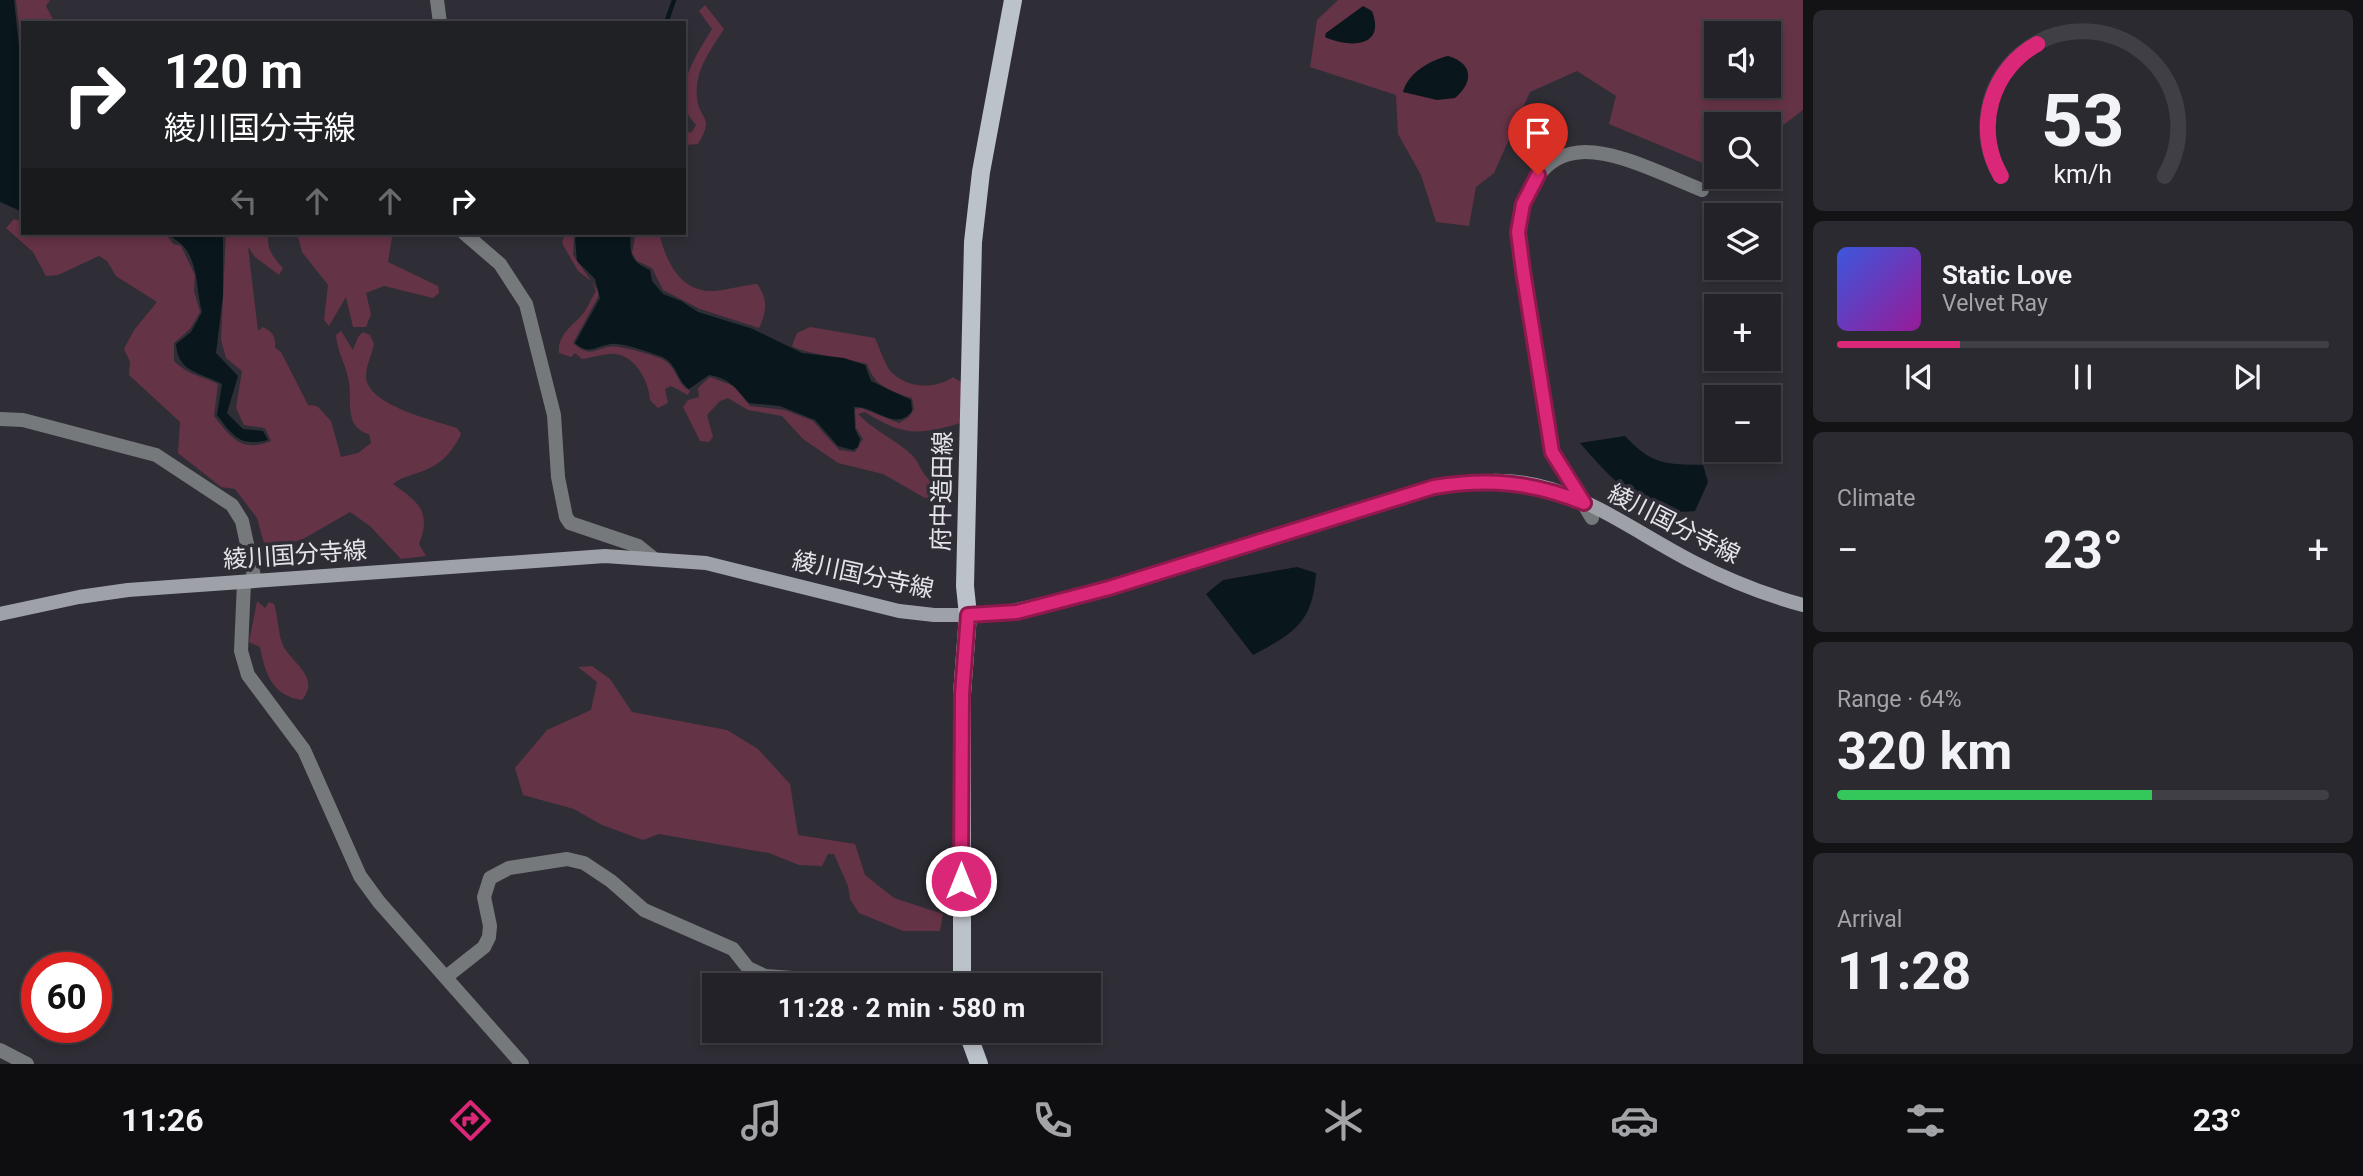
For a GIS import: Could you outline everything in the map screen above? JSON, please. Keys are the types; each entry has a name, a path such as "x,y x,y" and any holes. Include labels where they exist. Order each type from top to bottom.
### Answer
{"main road":[{"name":"府中造田線","path":"962,973 962,694 968,615 965,572 974,242 981,172 1013,0"},
{"name":"綾川国分寺線","path":"0,614 79,597 249,581 592,557 653,558 706,563 899,611 968,615 1017,612 1109,588 1434,487 1469,481 1525,484 1550,489 1584,503 1694,563 1745,585 1803,605"},
{"path":"971,1043 979,1064"}],"street":[{"path":"438,0 440,21"},
{"path":"1592,518 1552,452 1518,232 1523,204 1538,175 1550,163 1574,152 1598,151 1619,157 1702,190"},
{"path":"466,235 500,264 526,304 554,415 558,477 566,517 570,523 638,546 653,558"},
{"path":"0,419 23,420 156,455 232,505 242,521 249,581 241,651 248,676 304,750 360,876 379,902 522,1064"},
{"path":"446,976 484,947 489,937 490,926 484,897 490,878 509,869 567,859 584,863 611,881 644,910 733,949 748,968 759,973"},
{"path":"0,1050 27,1064"}],"shaded area":[{"path":"0,0 14,0 21,64 21,211 0,202"},
{"path":"16,0 50,0 46,6 54,21 21,21 21,44"},
{"path":"1338,0 1803,0 1803,110 1781,127 1781,112 1704,112 1704,164 1609,124 1616,96 1577,71 1530,92 1494,173 1476,187 1469,226 1436,222 1421,175 1398,134 1396,95 1310,67 1317,20"},
{"path":"705,5 724,29 704,62 698,79 697,99 706,123 703,135 698,144 686,145 686,133 692,132 696,125 686,108 686,81 698,52 712,29 699,11"},
{"path":"1363,6 1372,11 1375,23 1370,38 1363,42 1345,43 1325,37 1326,33"},
{"path":"1448,56 1462,63 1468,74 1465,86 1455,98 1437,100 1403,92 1410,79 1421,68"},
{"path":"14,219 21,221 21,235 166,235 173,244 181,246 195,275 194,291 200,312 190,329 174,343 174,361 190,372 218,384 214,416 232,437 252,445 271,441 265,428 244,425 236,408 242,371 226,358 221,340 226,235 269,235 269,248 283,268 279,275 255,257 248,247 258,331 263,327 271,333 275,348 281,352 308,405 317,406 331,421 341,457 358,453 371,443 369,434 361,431 352,420 348,377 336,335 341,331 353,350 363,332 370,335 374,344 366,376 369,386 377,395 402,410 457,428 461,434 453,448 438,463 393,484 420,508 424,523 419,544 426,556 401,559 370,526 350,512 303,539 266,551 257,518 235,489 221,487 178,453 180,422 129,375 130,362 124,349 134,330 157,302 116,276 107,261 99,256 58,275 46,276 33,252 6,228"},
{"path":"170,235 223,235 223,295 216,353 238,376 227,413 243,429 263,431 268,440 244,441 233,434 217,415 222,384 192,370 181,361 176,344 191,332 202,312 190,255"},
{"path":"298,235 387,235 392,237 388,262 438,286 439,293 433,298 384,286 366,293 371,314 366,327 353,327 346,297 329,326 324,320 328,285 302,252"},
{"path":"564,235 576,235 573,255 598,291 598,297 573,343 591,352 612,346 662,359 671,366 685,388 690,391 688,395 671,386 665,389 668,403 658,408 650,400 640,371 622,356 607,354 582,359 575,353 571,357 559,353 564,334 585,311 596,291 591,281 578,271 562,243"},
{"path":"582,235 631,235 630,247 635,260 650,270 652,281 663,294 698,312 753,329 802,353 844,358 865,365 871,381 911,400 912,411 905,417 892,419 854,407 855,429 860,439 858,447 853,450 838,446 815,420 780,406 749,403 732,385 722,379 709,375 689,389 674,367 660,356 617,344 591,349 581,347 575,343 600,298 595,279 577,261 575,238"},
{"path":"636,235 660,235 676,273 692,287 714,291 757,284 765,305 759,328 700,309 663,290 652,268 637,261 632,253"},
{"path":"810,327 875,338 888,368 894,375 910,384 937,384 953,377 965,385 964,422 913,431 891,426 865,412 858,414 912,455 931,481 934,497 925,498 883,474 838,463 803,439 782,416 748,410 728,398 720,401 707,415 713,437 709,442 700,441 683,407 688,400 699,397 698,388 710,377 734,386 750,406 785,410 813,421 839,450 855,452 863,439 856,428 855,409 861,408 899,423 909,417 914,409 912,398 879,383 867,364 792,346 797,333"},
{"path":"1625,436 1643,453 1660,461 1703,465 1708,482 1695,511 1660,508 1644,502 1616,481 1580,443"},
{"path":"1297,567 1316,573 1311,604 1290,633 1253,655 1206,594 1223,580"},
{"path":"257,601 265,608 269,602 274,604 282,643 306,676 307,691 302,700 283,694 277,688 264,666 260,647 249,642"},
{"path":"592,666 610,679 632,712 727,730 758,749 790,784 798,835 855,844 865,875 894,898 943,914 940,931 903,931 859,913 850,899 848,886 834,854 828,854 822,866 799,865 769,853 659,834 643,840 602,825 574,809 523,795 515,768 547,730 591,710 597,682 578,667"}],"waterway":[{"path":"667,21 674,0"}],"route":[{"path":"961,881 962,694 968,615 1017,612 1109,588 1434,487 1469,481 1499,481 1550,489 1584,503 1552,452 1523,271 1518,232 1523,204 1538,175"}]}
